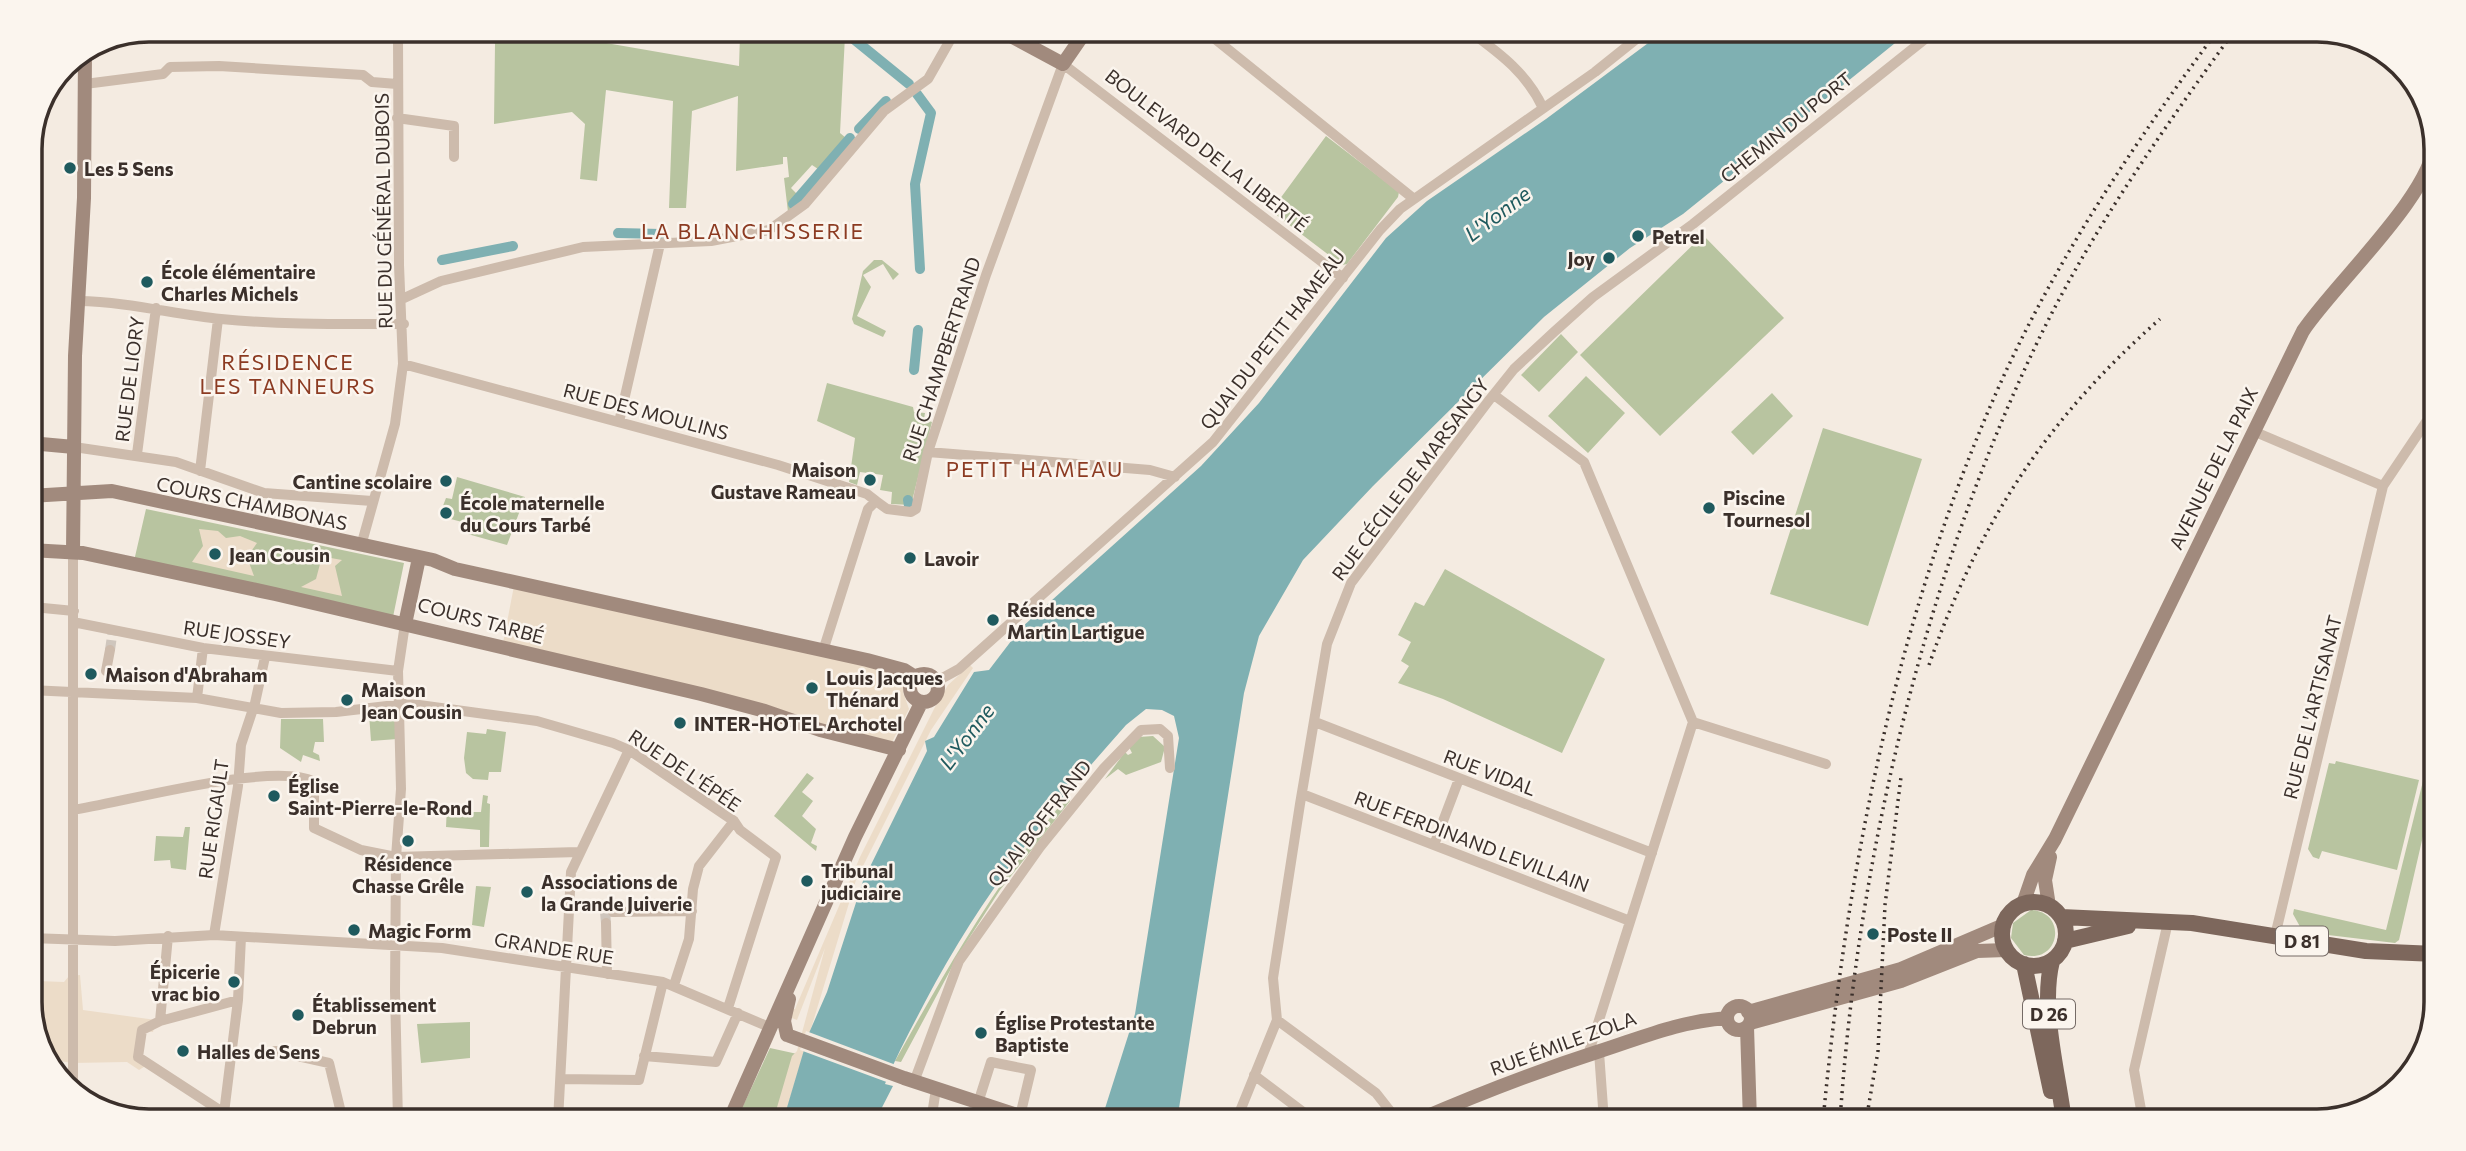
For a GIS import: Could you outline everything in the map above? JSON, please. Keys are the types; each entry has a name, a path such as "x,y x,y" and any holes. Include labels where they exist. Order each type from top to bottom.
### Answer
{"main road":[{"name":"BOULEVARD DE LA LIBERTÉ","path":"1022,42 1063,64"},
{"name":"RUE CHAMPBERTRAND","path":"1063,64 1078,42"},
{"path":"73,552 78,301 84,198 85,63"},
{"name":"AVENUE DE LA PAIX","path":"2055,839 2302,331 2424,180"},
{"path":"42,444 74,447"},
{"name":"COURS CHAMBONAS","path":"42,495 112,491 419,558"},
{"path":"42,551 73,552 405,624"},
{"path":"419,558 455,569 904,670 915,677"},
{"name":"COURS TARBÉ","path":"419,558 404,596 405,624 765,710 820,730 899,750"},
{"path":"734,1109 769,1027 921,703 934,699 938,690 937,681 925,674 915,677 909,690 913,698 921,703"},
{"path":"2022,904 2033,875 2055,839"},
{"path":"2055,839 2046,874 2065,941 2052,961 2035,966 2024,964 2006,950 2003,940 2004,925 2013,910 2022,904 2033,902 2055,911"},
{"name":"D 81","path":"2055,911 2144,922 2168,922 2366,951 2424,953"},
{"name":"D 81","path":"2065,941 2144,922"},
{"path":"1748,1021 1817,993 1923,961 2004,925"},
{"path":"1748,1021 1901,981 1977,951 2006,950"},
{"path":"791,1036 785,1010 803,954"},
{"name":"D 26","path":"2052,961 2047,979 2048,1010 2062,1109"},
{"name":"D 26","path":"2024,964 2054,1109"},
{"name":"RUE ÉMILE ZOLA","path":"1444,1109 1497,1086 1657,1030 1727,1018 1735,1007 1748,1021"},
{"path":"1748,1021 1750,1109"},
{"path":"747,1078 767,1049 791,1036 914,1082 997,1109"}],"street":[{"name":"RUE DU GÉNÉRAL DUBOIS","path":"361,546 395,424 403,364 404,324 399,265 398,42"},
{"path":"402,299 442,281 583,247 711,241 769,230 805,204 884,111 928,79 949,42"},
{"path":"1219,42 1414,199"},
{"path":"1485,42 1511,61 1533,86 1544,108"},
{"name":"QUAI DU PETIT HAMEAU","path":"937,681 959,669 1213,442 1380,230 1414,199 1544,108 1632,42"},
{"name":"CHEMIN DU PORT","path":"1693,224 1921,42"},
{"name":"BOULEVARD DE LA LIBERTÉ","path":"1063,64 1343,278"},
{"name":"RUE CHAMPBERTRAND","path":"876,501 887,509 908,512 916,509 928,452 986,275 1063,64"},
{"path":"85,84 163,74 170,67 219,66 363,75 372,82 397,85"},
{"path":"397,118 454,126 454,157"},
{"name":"RUE CÉCILE DE MARSANGY","path":"1241,1109 1277,1020 1272,978 1327,644 1351,583 1514,369 1593,297 1693,224"},
{"path":"619,422 660,244"},
{"path":"78,301 124,302 218,319 266,323 404,324"},
{"name":"RUE DE LIORY","path":"136,454 156,308"},
{"path":"200,471 218,319"},
{"name":"RUE DES MOULINS","path":"403,364 778,465 867,494 876,501"},
{"path":"1494,395 1584,462 1693,722 1630,921 1593,1053 1602,1109"},
{"name":"RUE DE L'ARTISANAT","path":"2275,936 2383,486 2424,425"},
{"path":"2253,431 2383,486"},
{"path":"74,447 176,462 264,493 372,501"},
{"path":"928,452 1150,470 1175,477"},
{"path":"823,651 868,509 876,501"},
{"path":"73,552 73,1078"},
{"name":"RUE JOSSEY","path":"42,609 129,635 203,648 398,671"},
{"path":"398,1109 395,943 396,857 401,789 398,671 405,624"},
{"path":"197,698 203,648"},
{"path":"106,671 110,650"},
{"name":"RUE RIGAULT","path":"214,935 241,745 265,657"},
{"name":"RUE DE L'ÉPÉE","path":"42,691 197,698 244,704 252,709 311,713 419,705 537,721 590,735 629,750 734,821 776,857 733,1010"},
{"name":"RUE VIDAL","path":"1315,722 1652,853"},
{"path":"1693,722 1826,765"},
{"name":"QUAI BOFFRAND","path":"914,1082 959,961 1005,893 1133,736 1148,728 1164,732 1170,741 1170,768"},
{"path":"560,1109 570,872 578,852 601,813 629,750"},
{"path":"73,810 238,780 278,776 312,780 314,828 361,850 396,857 578,852"},
{"path":"1434,845 1459,779"},
{"name":"RUE FERDINAND LEVILLAIN","path":"1302,794 1630,921"},
{"path":"561,1079 639,1080 644,1056 668,984 688,939 699,866 734,821"},
{"path":"613,912 692,911"},
{"path":"2141,1109 2134,1070 2168,922"},
{"path":"606,923 607,974"},
{"name":"GRANDE RUE","path":"42,938 115,941 214,935 395,943 668,984 769,1027"},
{"path":"160,1021 168,936"},
{"path":"225,1109 239,1000 241,937"},
{"path":"218,1109 138,1057 142,1030 160,1021 239,1000"},
{"path":"644,1056 716,1062 733,1010"},
{"path":"1277,1020 1376,1093 1389,1109"},
{"path":"282,1052 329,1063 340,1109"},
{"path":"978,1103 991,1062 1031,1070 1022,1109"},
{"path":"1254,1075 1299,1109"},
{"path":"933,1109 936,1089"}],"green space":[{"path":"494,42 600,42 739,66 740,42 845,42 840,133 846,138 818,169 812,165 791,188 797,194 793,207 788,212 784,178 789,177 787,157 783,157 783,164 736,171 738,96 692,111 686,208 669,208 673,101 606,90 597,181 580,179 585,124 572,112 494,124"},
{"path":"1326,136 1399,192 1398,197 1347,264 1342,265 1271,211"},
{"path":"1703,235 1784,318 1660,436 1580,355"},
{"path":"874,260 882,260 899,274 893,280 883,264 863,275 871,287 857,316 886,331 883,337 854,324 852,319 863,271"},
{"path":"1561,334 1578,352 1539,392 1521,375"},
{"path":"1586,376 1625,413 1588,453 1548,416"},
{"path":"827,383 913,407 914,412 925,413 924,419 932,422 911,505 891,504 892,492 880,490 883,475 860,472 857,485 849,482 855,438 817,421"},
{"path":"1772,393 1793,416 1753,455 1731,432"},
{"path":"1823,428 1922,459 1868,626 1770,594"},
{"path":"457,477 525,497 507,545 464,533 466,523 439,516 446,498 452,499"},
{"path":"146,509 404,563 393,617 134,561"},
{"path":"1445,569 1605,659 1562,753 1443,699 1398,683 1409,666 1401,661 1411,642 1398,635 1415,602 1424,606"},
{"path":"396,711 397,739 371,741 369,714"},
{"path":"281,719 323,719 324,742 315,742 313,752 319,755 320,761 303,755 301,762 280,748"},
{"path":"487,729 506,732 501,772 489,772 488,780 473,779 466,773 464,758 467,732 486,734"},
{"path":"1153,736 1165,747 1161,762 1126,775 1118,769 1105,779 1125,752 1128,755 1132,753 1129,747 1139,737"},
{"path":"2336,761 2419,780 2397,870 2322,851 2319,859 2313,857 2308,849 2329,763 2335,764"},
{"path":"807,773 814,778 802,792 813,801 802,816 816,829 811,843 817,846 816,851 774,816"},
{"path":"2424,781 2424,832 2399,940 2395,943 2303,932 2293,914 2294,909 2386,930"},
{"path":"483,795 488,796 487,803 490,804 489,847 480,847 480,830 446,827 447,805 457,806 457,812 481,812"},
{"path":"1067,797 1070,801 1000,890 959,954 901,1062 895,1061 954,958 996,892"},
{"path":"185,827 190,827 186,870 171,868 170,860 154,861 156,836 183,837"},
{"path":"476,886 491,887 484,927 472,925"},
{"path":"2031,910 2043,913 2051,919 2055,927 2052,945 2036,956 2024,955 2011,938 2013,923"},
{"path":"470,1022 470,1058 421,1063 417,1024"},
{"path":"770,1048 802,1055 786,1109 742,1109"}],"shaded area":[{"path":"199,529 218,531 226,538 240,536 257,543 247,557 254,576 192,562 203,546"},
{"path":"309,554 342,560 335,566 342,596 301,587 316,579 320,564"},
{"path":"514,586 903,674 903,692 909,709 891,744 503,643"},
{"path":"970,665 973,668 931,730 856,880 787,1109 777,1109 792,1056 797,1051 825,948 797,1020 789,1017 792,1008 795,1009 860,857 948,685"},
{"path":"80,975 83,1010 156,1020 153,1032 144,1031 140,1057 147,1065 139,1070 127,1062 60,1061 48,1037 42,1009 42,981 64,982 69,976"}],"water":[{"name":"L'Yonne","path":"1650,42 1896,42 1683,214 1630,248 1544,317 1373,486 1303,560 1259,636 1244,693 1179,1109 1105,1109 1135,1014 1179,738 1174,716 1162,710 1146,709 1126,725 1068,791 992,891 947,963 899,1053 885,1084 893,1086 881,1109 787,1109 809,1033 827,992 863,881 927,751 925,741 934,737 974,672 989,670 1021,628 1201,466 1259,403 1386,238 1427,201 1546,119"}],"pier":[{"path":"806,1031 896,1065 890,1082 895,1084 895,1089 892,1084 800,1050"}],"waterway":[{"path":"857,42 909,84"},
{"path":"917,94 931,113 915,184 920,269"},
{"path":"859,129 886,101"},
{"path":"793,204 850,138"},
{"path":"618,233 661,234"},
{"path":"442,260 513,246"},
{"path":"914,370 918,330"},
{"path":"908,500 909,506"}],"tunnel":[{"path":"110,650 113,629"},
{"path":"606,923 605,912 613,912"}],"railway":[{"path":"1824,1109 1833,1025 1863,834 1883,738 1935,551 1968,460 2006,371 2052,281 2103,195 2209,42"},
{"path":"1841,1109 1862,924 1880,824 1902,724 1929,625 1961,529 1996,435 2057,303 2128,183 2226,42"},
{"path":"1929,665 1970,565 2021,476 2083,395 2160,319"},
{"path":"1868,1109 1878,1051 1885,905 1901,777"}],"place":[{"name":"Les 5 Sens","path":"70,168"},
{"name":"Petrel","path":"1638,236"},
{"name":"Joy","path":"1609,258"},
{"name":"École élémentaire Charles Michels","path":"147,282"},
{"name":"Maison Gustave Rameau","path":"870,480"},
{"name":"Cantine scolaire","path":"446,481"},
{"name":"Piscine Tournesol","path":"1709,508"},
{"name":"École maternelle du Cours Tarbé","path":"446,513"},
{"name":"Jean Cousin","path":"215,554"},
{"name":"Lavoir","path":"910,558"},
{"name":"Résidence Martin Lartigue","path":"993,620"},
{"name":"Maison d'Abraham","path":"91,674"},
{"name":"Louis Jacques Thénard","path":"812,688"},
{"name":"Maison Jean Cousin","path":"347,700"},
{"name":"INTER-HOTEL Archotel","path":"680,723"},
{"name":"Église Saint-Pierre-le-Rond","path":"274,796"},
{"name":"Résidence Chasse Grêle","path":"408,841"},
{"name":"Tribunal judiciaire","path":"807,881"},
{"name":"Associations de la Grande Juiverie","path":"527,892"},
{"name":"Magic Form","path":"354,930"},
{"name":"Poste II","path":"1873,934"},
{"name":"Épicerie vrac bio","path":"234,982"},
{"name":"Établissement Debrun","path":"298,1015"},
{"name":"Église Protestante Baptiste","path":"981,1033"},
{"name":"Halles de Sens","path":"183,1051"}],"district":[{"name":"LA BLANCHISSERIE","path":"753,230"},
{"name":"RÉSIDENCE LES TANNEURS","path":"288,373"},
{"name":"PETIT HAMEAU","path":"1035,468"}]}
